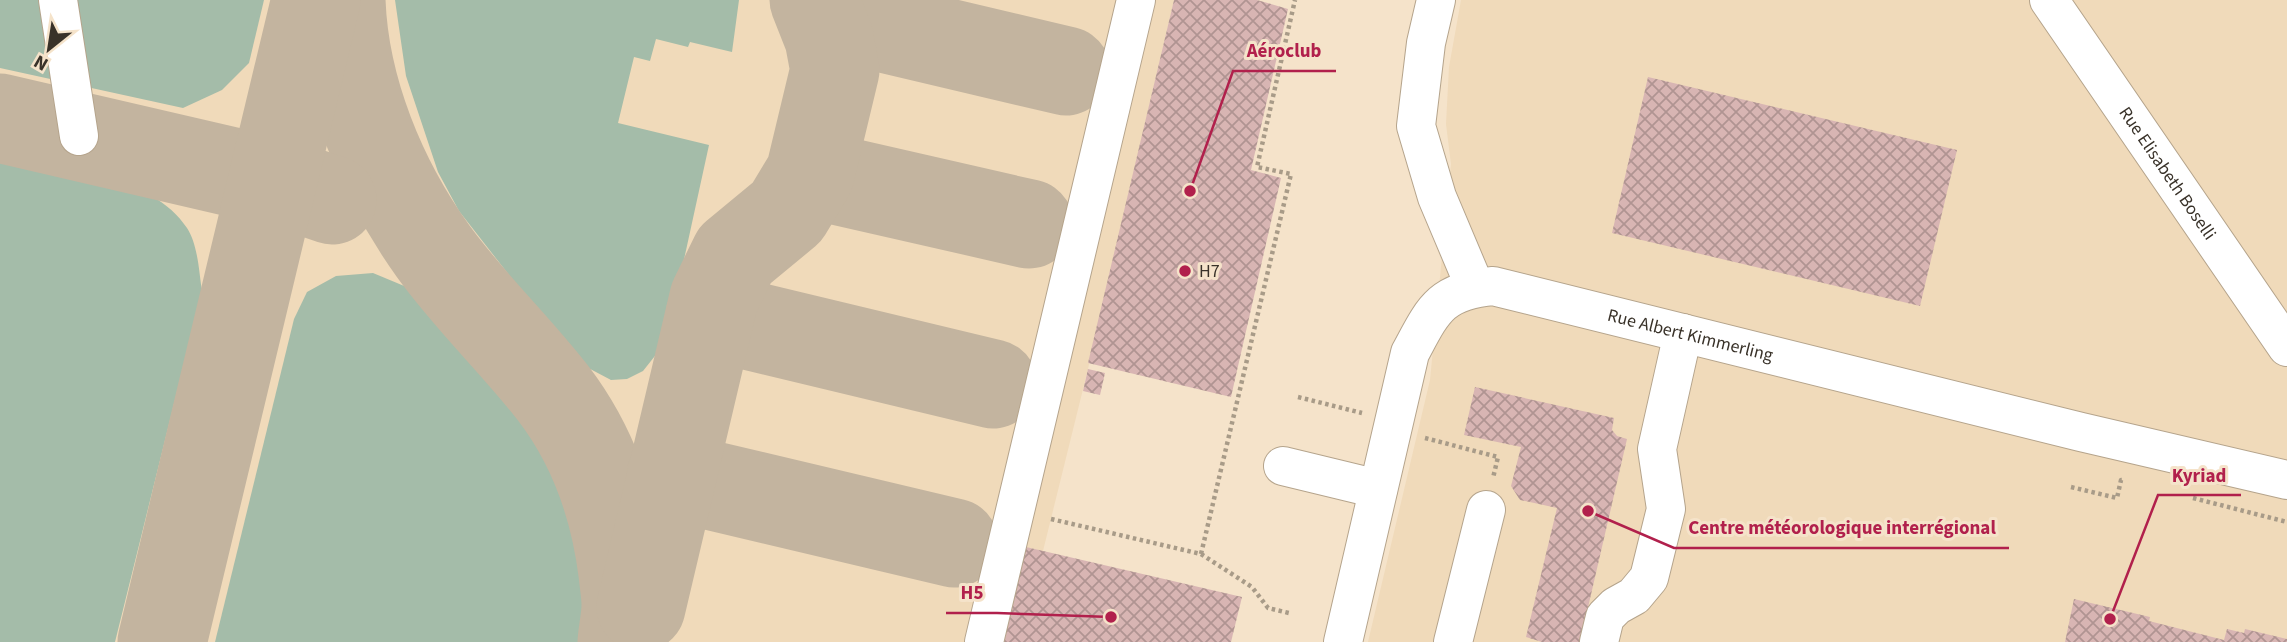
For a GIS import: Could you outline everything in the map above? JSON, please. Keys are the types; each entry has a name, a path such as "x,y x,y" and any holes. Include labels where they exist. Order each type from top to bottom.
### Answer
{"street":[{"path":"58,0 79,136"},
{"path":"984,642 1136,0"},
{"path":"1343,642 1409,353 1432,312 1450,297 1475,287 1437,197 1416,126 1426,43 1436,0"},
{"name":"Rue Elisabeth Boselli","path":"2049,0 2287,347"},
{"name":"Rue Albert Kimmerling","path":"1475,287 1493,286 2081,432 2287,480"},
{"path":"1599,642 1605,617 1616,606 1634,596 1649,578 1666,509 1657,449 1683,333"},
{"path":"1283,466 1378,489"},
{"path":"1453,642 1486,510"}],"path":[{"path":"1201,554 1292,174 1257,167 1296,0"},
{"path":"2071,487 2117,498 2121,480 2134,483"},
{"path":"2188,497 2287,522"},
{"path":"1051,519 1201,554 1252,587 1268,608 1289,613"}],"shaded area":[{"path":"0,0 1174,0 1043,551 1026,548 1004,642 0,642"},
{"path":"1461,0 2287,0 2287,642 1368,642 1430,380 1451,164 1446,124 1449,67"}],"green space":[{"path":"0,0 264,0 249,63 222,90 183,108 0,68"},
{"path":"395,0 739,0 732,52 690,42 688,47 656,39 650,61 634,57 618,123 709,145 666,342 643,371 627,379 611,380 577,362 459,211 438,172 406,76"},
{"path":"0,153 75,168 128,184 172,210 187,228 196,250 202,291 115,642 0,642"},
{"path":"373,273 409,288 447,320 494,369 537,433 564,495 583,554 589,601 589,642 215,642 294,319 307,292 336,276"}],"building":[{"name":"H7","path":"1174,0 1257,0 1288,9 1251,170 1281,178 1231,397 1088,363"},
{"path":"1648,77 1957,150 1920,306 1612,233"},
{"path":"1088,369 1105,373 1100,395 1083,391"},
{"path":"1475,387 1614,418 1612,430 1617,436 1627,439 1580,642 1542,642 1526,637 1557,508 1520,500 1511,486 1521,447 1464,435"},
{"path":"1026,547 1242,597 1231,642 1004,642"},
{"path":"2074,599 2150,617 2149,621 2224,640 2227,629 2244,633 2245,629 2287,639 2287,642 2065,642"}],"taxiway":[{"path":"162,642 316,0"},
{"path":"341,0 349,67 358,100 382,164 398,194 447,269 553,393 591,456 608,502 619,549 626,601 622,642"},
{"path":"641,607 714,298 735,255 787,212 810,174 835,70 829,38 814,0"},
{"path":"820,13 1066,71"},
{"path":"0,118 288,185 332,200"},
{"path":"810,174 1029,224"},
{"path":"710,316 993,384"},
{"path":"671,476 954,543"}],"place":[{"name":"Aéroclub","path":"1190,191"},
{"name":"H7","path":"1185,271"},
{"name":"Centre météorologique interrégional","path":"1588,511"},
{"name":"H5","path":"1111,617"},
{"name":"Kyriad","path":"2110,619"}]}
